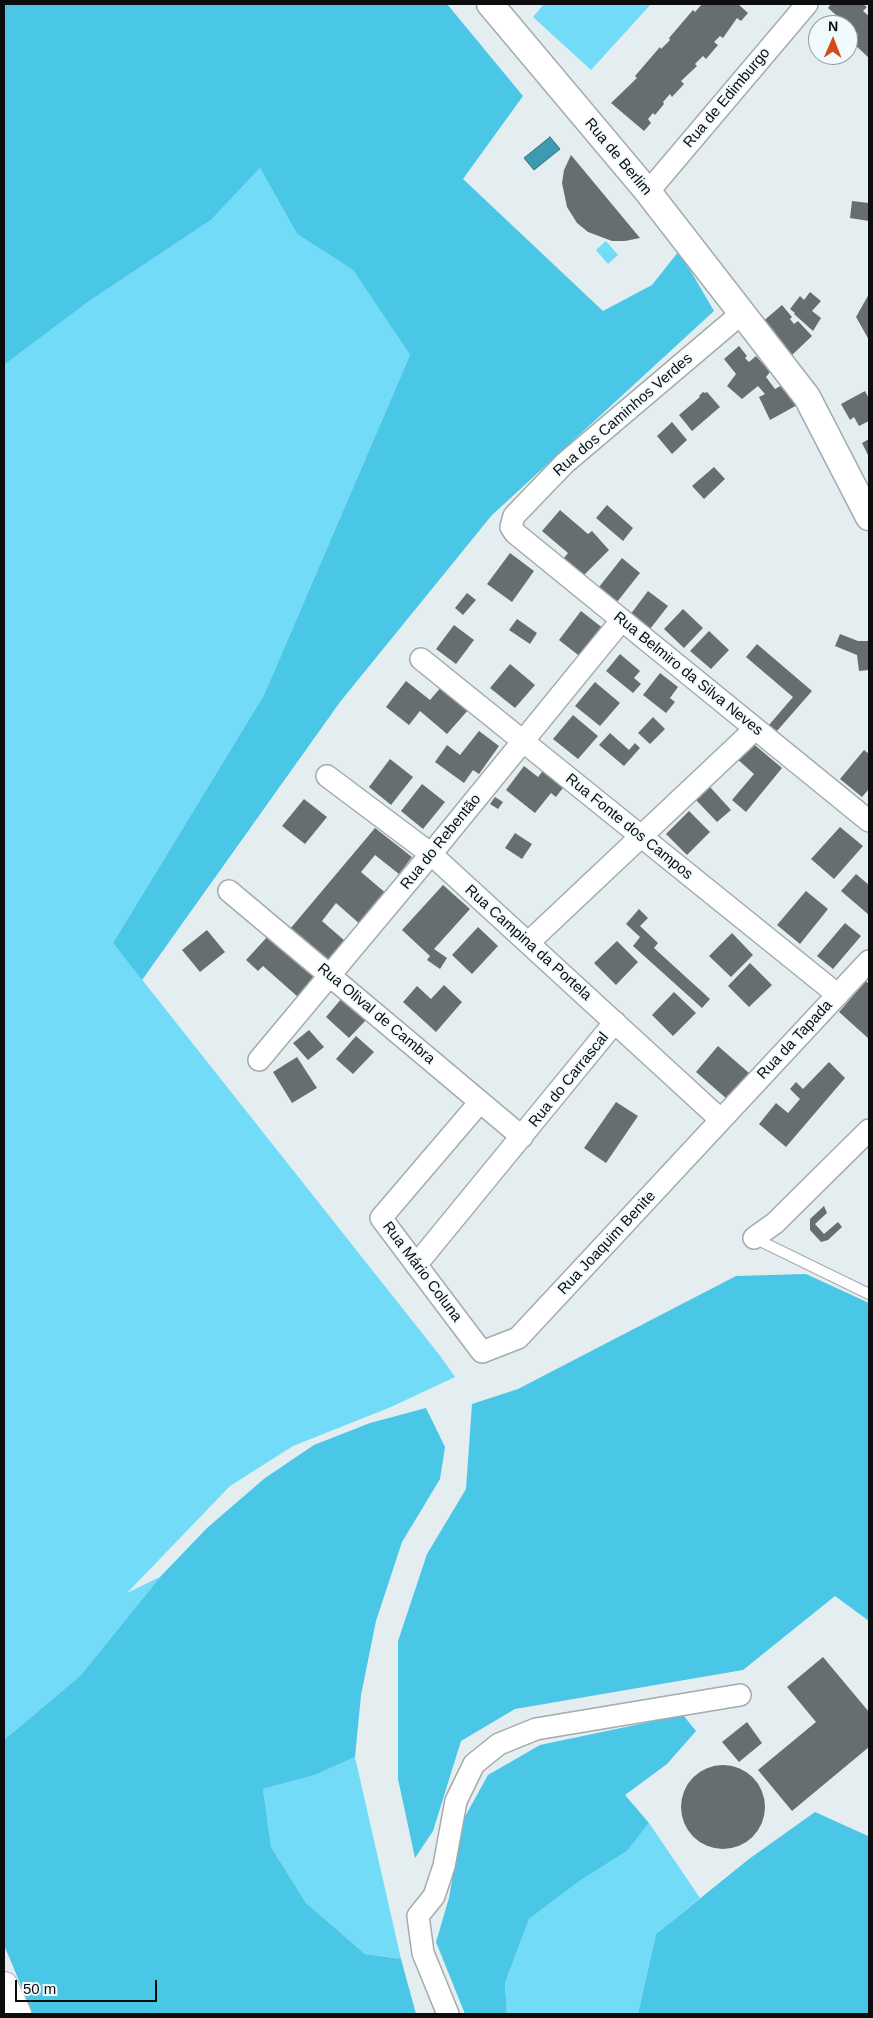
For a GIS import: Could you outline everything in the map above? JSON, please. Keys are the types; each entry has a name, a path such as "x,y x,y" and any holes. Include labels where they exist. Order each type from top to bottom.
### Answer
{"highway":[{"path":"4,1986 17,2014"}],"street":[{"name":"Rua de Berlim","path":"490,4 648,192 807,397 869,517"},
{"name":"Rua de Edimburgo","path":"648,192 808,4"},
{"name":"Rua dos Caminhos Verdes","path":"511,524 514,516 565,463 742,313"},
{"name":"Rua Belmiro da Silva Neves","path":"511,524 515,533 621,621 869,821"},
{"name":"Rua do Rebentão","path":"259,1060 432,854 621,621"},
{"name":"Rua Fonte dos Campos","path":"421,659 838,995"},
{"path":"528,943 755,729"},
{"name":"Rua Campina da Portela","path":"328,776 432,854 722,1120"},
{"name":"Rua Olival de Cambra","path":"229,891 522,1137"},
{"name":"Rua da Tapada","path":"722,1120 869,961"},
{"name":"Rua do Carrascal","path":"416,1265 615,1022"},
{"name":"Rua Mário Coluna","path":"480,1102 382,1218 482,1352"},
{"name":"Rua Joaquim Benite","path":"482,1352 518,1338 722,1120"},
{"path":"754,1238 775,1223 869,1130"},
{"path":"448,2014 423,1953 418,1916 434,1896 444,1866 456,1801 474,1764 499,1744 536,1729 740,1695"}],"lane":[{"path":"754,1238 869,1294"}],"shaded area":[{"path":"4,4 447,4 523,96 463,179 603,311 652,285 679,251 714,311 492,515 340,702 142,980 113,943 264,695 410,355 353,270 297,234 260,168 211,220 88,302 4,365"},
{"path":"544,4 651,4 591,70 533,17"},
{"path":"550,137 560,149 534,170 524,158"},
{"path":"260,168 297,234 353,270 410,355 264,695 113,943 455,1377 391,1407 293,1446 230,1486 127,1593 160,1577 81,1675 4,1740 4,365 88,302 211,220"},
{"path":"606,241 618,255 608,264 596,250"},
{"path":"806,1274 869,1303 869,1621 835,1596 743,1670 515,1709 461,1741 433,1831 415,1858 398,1779 398,1641 427,1554 466,1489 472,1404 518,1389 736,1276"},
{"path":"426,1408 445,1447 440,1479 402,1542 376,1621 361,1695 355,1757 315,1775 263,1789 271,1847 306,1903 365,1954 401,1959 416,2014 33,2014 4,1945 4,1740 81,1675 160,1577 207,1528 265,1478 314,1445 370,1423"},
{"path":"683,1715 696,1731 667,1764 625,1795 649,1823 627,1851 581,1880 529,1919 505,1983 507,2014 465,2014 436,1942 449,1898 462,1822 488,1775 540,1745"},
{"path":"355,1757 401,1959 365,1954 306,1903 271,1847 263,1789 315,1775"},
{"path":"815,1812 868,1836 869,1834 869,2014 638,2014 656,1934 749,1859"},
{"path":"649,1823 700,1898 656,1934 638,2014 507,2014 505,1983 529,1919 581,1880 627,1851"}],"building":[{"path":"702,4 738,4 748,13 741,21 737,18 723,38 720,36 714,42 718,45 706,59 703,56 695,64 697,66 681,81 684,84 672,97 670,94 655,115 653,113 648,119 651,123 644,131 611,103 637,78 635,76 660,47 661,49 670,40 669,38 693,10 695,12"},
{"path":"831,4 863,4 867,7 863,11 869,16 869,58 858,48 858,15 836,15 828,8"},
{"path":"571,155 640,238 612,241 588,232 577,223 567,207 562,183 564,170"},
{"path":"852,201 869,203 869,221 850,218"},
{"path":"810,292 821,301 812,311 821,318 813,331 790,309 800,296 804,300"},
{"path":"869,294 869,340 856,317"},
{"path":"782,305 792,317 790,319 794,324 798,321 812,336 792,355 760,324"},
{"path":"739,346 749,362 756,356 770,372 766,377 775,389 784,384 799,404 770,420 759,397 765,394 758,386 742,399 727,386 736,374 724,359"},
{"path":"865,391 869,399 869,421 859,426 854,417 850,420 841,404"},
{"path":"703,392 707,392 720,407 692,431 679,415 700,397"},
{"path":"672,422 687,440 672,454 657,436"},
{"path":"869,439 869,457 862,443"},
{"path":"714,467 725,479 704,499 692,486"},
{"path":"607,505 633,528 623,541 596,518"},
{"path":"560,510 588,534 592,531 609,550 583,576 564,558 568,553 542,531"},
{"path":"510,553 534,571 512,602 487,584"},
{"path":"622,558 640,573 617,602 599,587"},
{"path":"648,591 668,606 650,629 630,615"},
{"path":"467,593 476,600 463,615 455,608"},
{"path":"683,609 703,628 684,648 664,629"},
{"path":"581,611 604,629 582,658 559,640"},
{"path":"517,619 537,633 530,644 509,630"},
{"path":"454,625 474,640 456,664 436,649"},
{"path":"709,631 729,650 711,669 690,651"},
{"path":"840,634 858,641 869,641 869,670 859,671 857,655 835,646"},
{"path":"757,644 812,691 777,731 769,725 793,697 746,657"},
{"path":"620,654 640,671 634,678 641,684 633,693 606,671"},
{"path":"510,664 535,685 515,708 490,688"},
{"path":"660,673 678,687 670,698 675,702 666,713 643,695"},
{"path":"406,681 430,700 442,686 469,709 447,734 420,711 409,725 386,707"},
{"path":"595,682 620,703 600,726 575,706"},
{"path":"573,715 598,736 578,759 553,739"},
{"path":"653,717 665,729 650,744 638,733"},
{"path":"479,731 499,746 479,774 473,770 464,783 435,762 447,745 460,755"},
{"path":"610,733 629,750 635,743 640,748 624,766 599,745"},
{"path":"750,741 782,768 746,812 732,800 754,774 736,758"},
{"path":"864,750 869,754 869,789 862,797 840,779"},
{"path":"390,759 413,777 391,805 369,787"},
{"path":"524,766 538,777 546,767 566,784 556,797 551,793 535,813 506,790"},
{"path":"422,784 445,802 423,829 401,811"},
{"path":"710,787 731,810 717,822 696,800"},
{"path":"495,797 503,802 498,809 490,804"},
{"path":"304,799 327,817 305,844 282,826"},
{"path":"689,811 710,832 687,855 666,834"},
{"path":"840,827 863,846 834,879 811,859"},
{"path":"375,828 412,857 399,874 375,855 361,872 388,895 361,925 336,903 322,921 345,941 327,961 290,929"},
{"path":"515,833 532,844 522,859 505,848"},
{"path":"856,874 869,885 869,915 841,891"},
{"path":"443,885 470,909 434,949 447,958 440,969 427,960 430,956 402,930"},
{"path":"806,891 828,909 800,944 777,925"},
{"path":"639,909 648,918 640,926 658,943 654,948 710,999 702,1008 633,946 640,937 626,924"},
{"path":"845,923 861,936 833,969 817,956"},
{"path":"478,927 498,946 472,974 452,955"},
{"path":"207,930 225,952 200,972 182,950"},
{"path":"732,933 753,955 731,977 709,956"},
{"path":"268,936 315,978 298,997 263,966 258,971 246,960"},
{"path":"617,941 638,962 616,985 594,963"},
{"path":"750,963 772,985 749,1007 728,986"},
{"path":"866,981 869,984 869,1039 839,1012"},
{"path":"444,985 462,1002 436,1032 403,1002 417,986 431,999"},
{"path":"674,992 696,1013 673,1036 652,1015"},
{"path":"342,998 366,1020 349,1038 326,1017"},
{"path":"309,1030 324,1047 308,1060 293,1043"},
{"path":"356,1036 374,1052 353,1074 336,1059"},
{"path":"718,1046 749,1073 727,1099 696,1072"},
{"path":"297,1057 317,1088 292,1103 273,1072"},
{"path":"829,1062 845,1078 786,1147 759,1124 776,1103 788,1113 800,1099 790,1089 796,1082 803,1089"},
{"path":"616,1102 638,1116 606,1163 584,1148"},
{"path":"824,1206 827,1213 815,1224 824,1234 838,1222 842,1227 828,1240 821,1242 810,1230 810,1219"},
{"path":"823,1657 869,1712 869,1747 792,1811 758,1770 816,1722 787,1687"},
{"path":"747,1722 762,1743 739,1762 722,1742"},
{"path":"723,1765 739,1768 753,1777 762,1791 765,1807 762,1823 753,1837 739,1846 723,1849 707,1846 693,1837 684,1823 681,1807 684,1791 693,1777 707,1768"}]}
